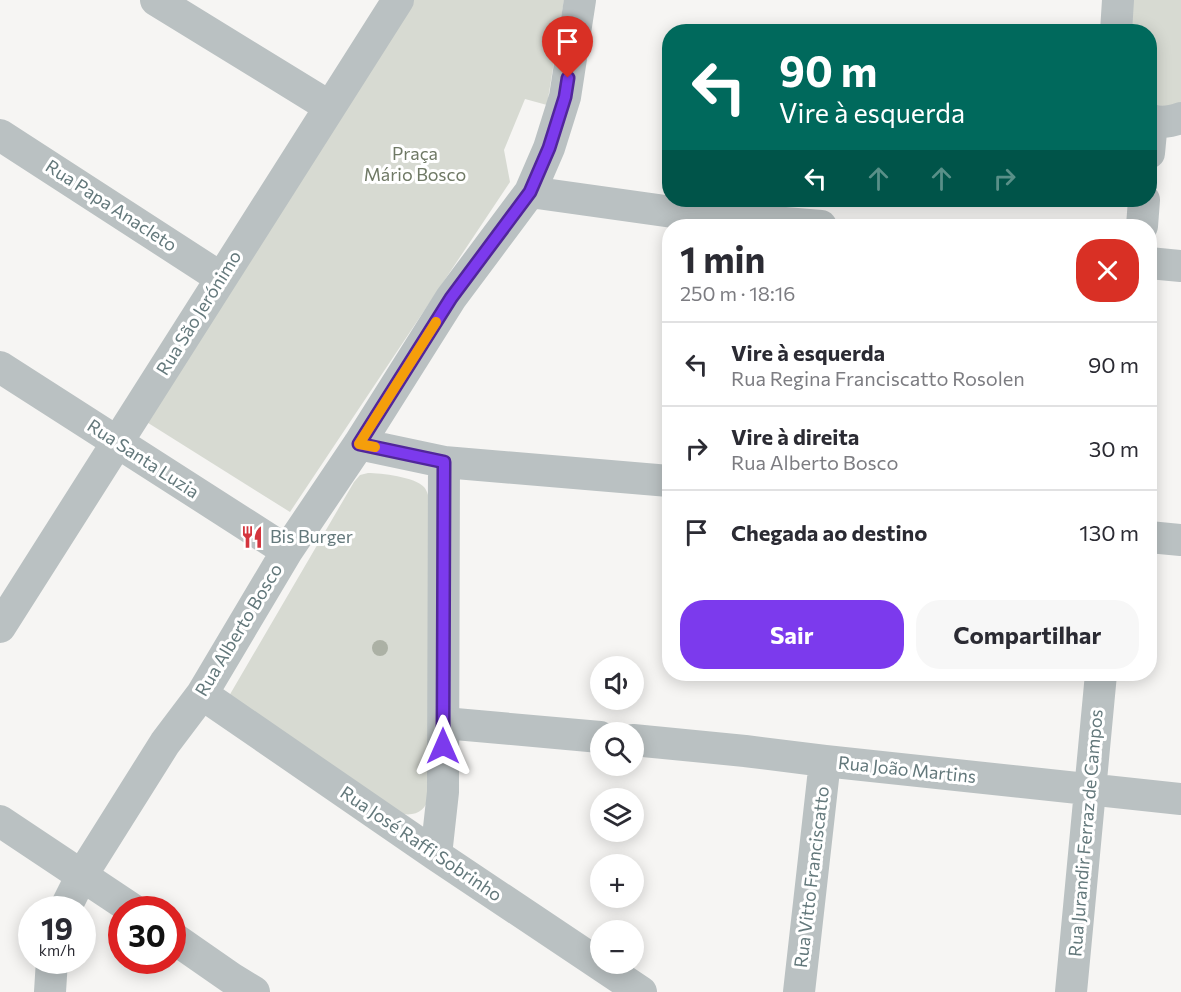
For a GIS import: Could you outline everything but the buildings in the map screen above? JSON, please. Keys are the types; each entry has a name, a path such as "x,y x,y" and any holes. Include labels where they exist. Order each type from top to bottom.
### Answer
{"street":[{"path":"156,0 330,108"},
{"name":"Rua São Jerónimo","path":"0,627 9,594 117,442 398,0"},
{"name":"Rua Alberto Bosco","path":"72,896 82,875 165,743 202,694 287,551 359,444 451,298 530,192 549,148 565,97 580,0"},
{"name":"Rua Papa Anacleto","path":"0,135 221,278"},
{"path":"530,192 688,219"},
{"path":"1157,264 1181,266"},
{"name":"Rua Santa Luzia","path":"0,367 287,551"},
{"path":"359,444 444,462 662,481"},
{"path":"436,855 443,792 444,462"},
{"path":"1157,538 1181,540"},
{"name":"Rua Jurandir Ferraz de Campos","path":"1071,992 1100,681"},
{"name":"Rua José Raffi Sobrinho","path":"202,694 641,992"},
{"path":"444,723 590,736"},
{"name":"Rua João Martins","path":"644,741 1181,799"},
{"name":"Rua Vitto Franciscatto","path":"799,992 825,761"},
{"path":"0,821 113,896"},
{"path":"186,948 237,987"},
{"path":"50,992 51,974"}],"green space":[{"name":"Praça Mário Bosco","path":"410,0 564,0 547,105 525,99 504,150 510,182 290,512 145,421"},
{"path":"1132,0 1181,0 1181,102 1166,111 1157,108 1157,24 1129,24"},
{"path":"368,473 406,478 424,487 428,495 429,796 423,808 413,814 403,814 229,696 354,482 360,475"}],"slow traffic":[{"path":"375,447 359,444 436,322"}],"place":[{"name":"Bis Burger","path":"252,537"}],"route":[{"path":"443,746 444,462 359,444 451,298 530,192 549,148 565,97 568,78"}]}
